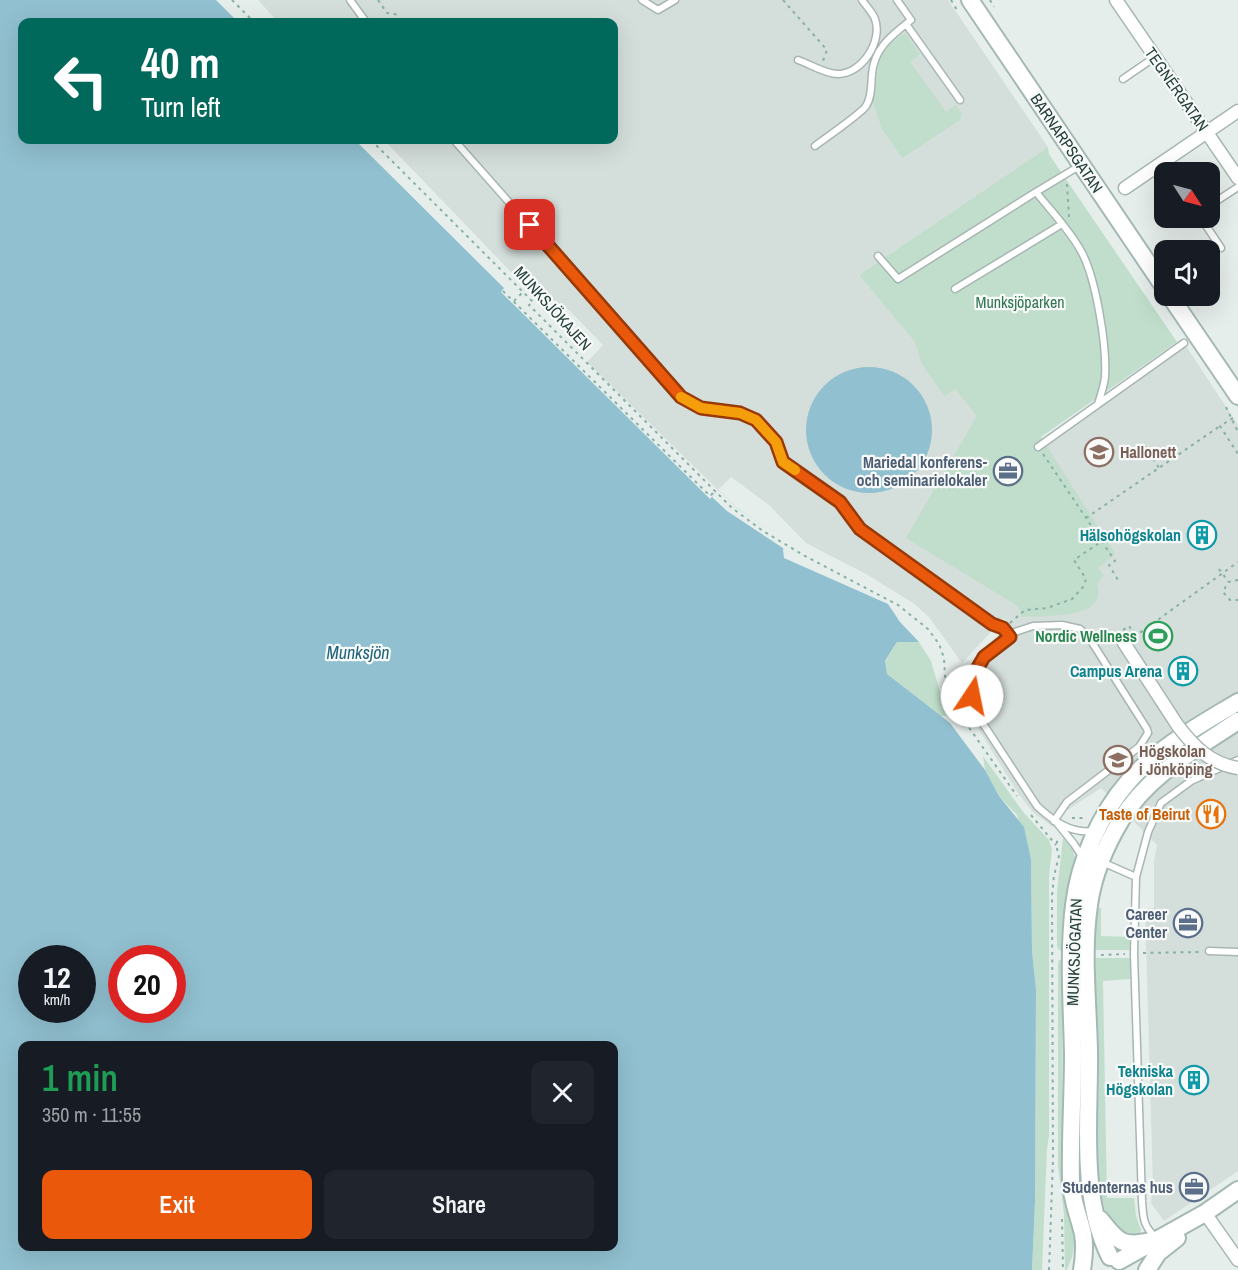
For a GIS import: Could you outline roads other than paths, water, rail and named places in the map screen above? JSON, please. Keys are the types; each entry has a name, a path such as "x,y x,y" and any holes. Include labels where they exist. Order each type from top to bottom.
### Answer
{"main road":[{"name":"BARNARPSGATAN","path":"970,0 1075,168 1154,274"},
{"path":"1177,306 1238,396"},
{"name":"MUNKSJÖGATAN","path":"1082,1270 1084,1243 1072,1194 1071,1175 1073,906 1084,862 1113,802 1137,772 1180,739 1238,702"},
{"name":"MUNKSJÖGATAN","path":"1120,1263 1103,1242 1096,1214 1090,1160 1086,956 1089,903 1101,862 1120,821 1147,786 1238,721"},
{"path":"1147,1270 1158,1253 1205,1213 1238,1190"},
{"path":"1082,1270 1095,1259 1120,1263 1205,1213"},
{"path":"1096,1214 1111,1234 1124,1243 1134,1244 1158,1239"}],"street":[{"name":"TEGNÉRGATAN","path":"1116,0 1238,178"},
{"path":"1125,188 1238,111"},
{"path":"1124,643 1186,736 1205,756 1220,764 1238,768"},
{"path":"1205,1213 1238,1260"}],"lane":[{"path":"350,0 363,18"},
{"path":"642,0 658,10 675,0"},
{"path":"798,60 838,74 853,70 869,55 877,37 875,19 862,0"},
{"path":"815,146 866,107 878,51 888,38 911,20 897,0"},
{"path":"906,24 960,100"},
{"path":"1123,79 1155,57"},
{"path":"458,144 681,397 701,408 740,413 756,420 776,442 783,462 840,502 860,529 1007,634"},
{"path":"878,256 898,279 1075,168"},
{"path":"1220,199 1238,187"},
{"path":"1036,192 1082,252 1090,275 1100,323 1105,377 1098,404"},
{"path":"955,288 1062,224"},
{"path":"1208,228 1221,248"},
{"path":"1038,447 1184,343"},
{"path":"1055,822 1067,802 1139,747 1146,738 1147,729 1088,636 1080,629 1062,625 1033,626 1007,634 984,657 973,676 972,696 980,719 1037,806 1074,843 1084,862"},
{"path":"1158,1239 1148,1231 1143,1220 1134,954 1136,877 1144,843 1161,803 1191,781 1238,760"},
{"path":"1055,822 1077,831 1098,831"},
{"path":"1101,862 1136,877"},
{"path":"1209,951 1238,952"}],"water":[{"name":"Munksjön","path":"0,0 216,0 234,18 18,18 18,144 359,144 504,288 501,292 710,499 718,490 738,509 786,540 783,550 784,558 888,604 900,622 919,642 897,642 885,661 887,674 950,723 985,770 999,796 1024,827 1031,860 1032,951 1036,989 1035,1201 1032,1270 0,1270"},
{"path":"869,367 893,372 914,385 927,406 932,430 927,454 914,475 893,488 869,493 845,488 824,475 811,454 806,430 811,406 824,385 845,372"}],"place":[{"name":"Hallonett","path":"1099,452"},
{"name":"Mariedal konferens- och seminarielokaler","path":"1008,471"},
{"name":"Hälsohögskolan","path":"1202,535"},
{"name":"Nordic Wellness","path":"1158,636"},
{"name":"Campus Arena","path":"1183,671"},
{"name":"Högskolan i Jönköping","path":"1118,760"},
{"name":"Taste of Beirut","path":"1211,814"},
{"name":"Career Center","path":"1188,923"},
{"name":"Tekniska Högskolan","path":"1194,1080"},
{"name":"Studenternas hus","path":"1194,1187"}],"park label":[{"name":"Munksjöparken","path":"1020,302"}]}
